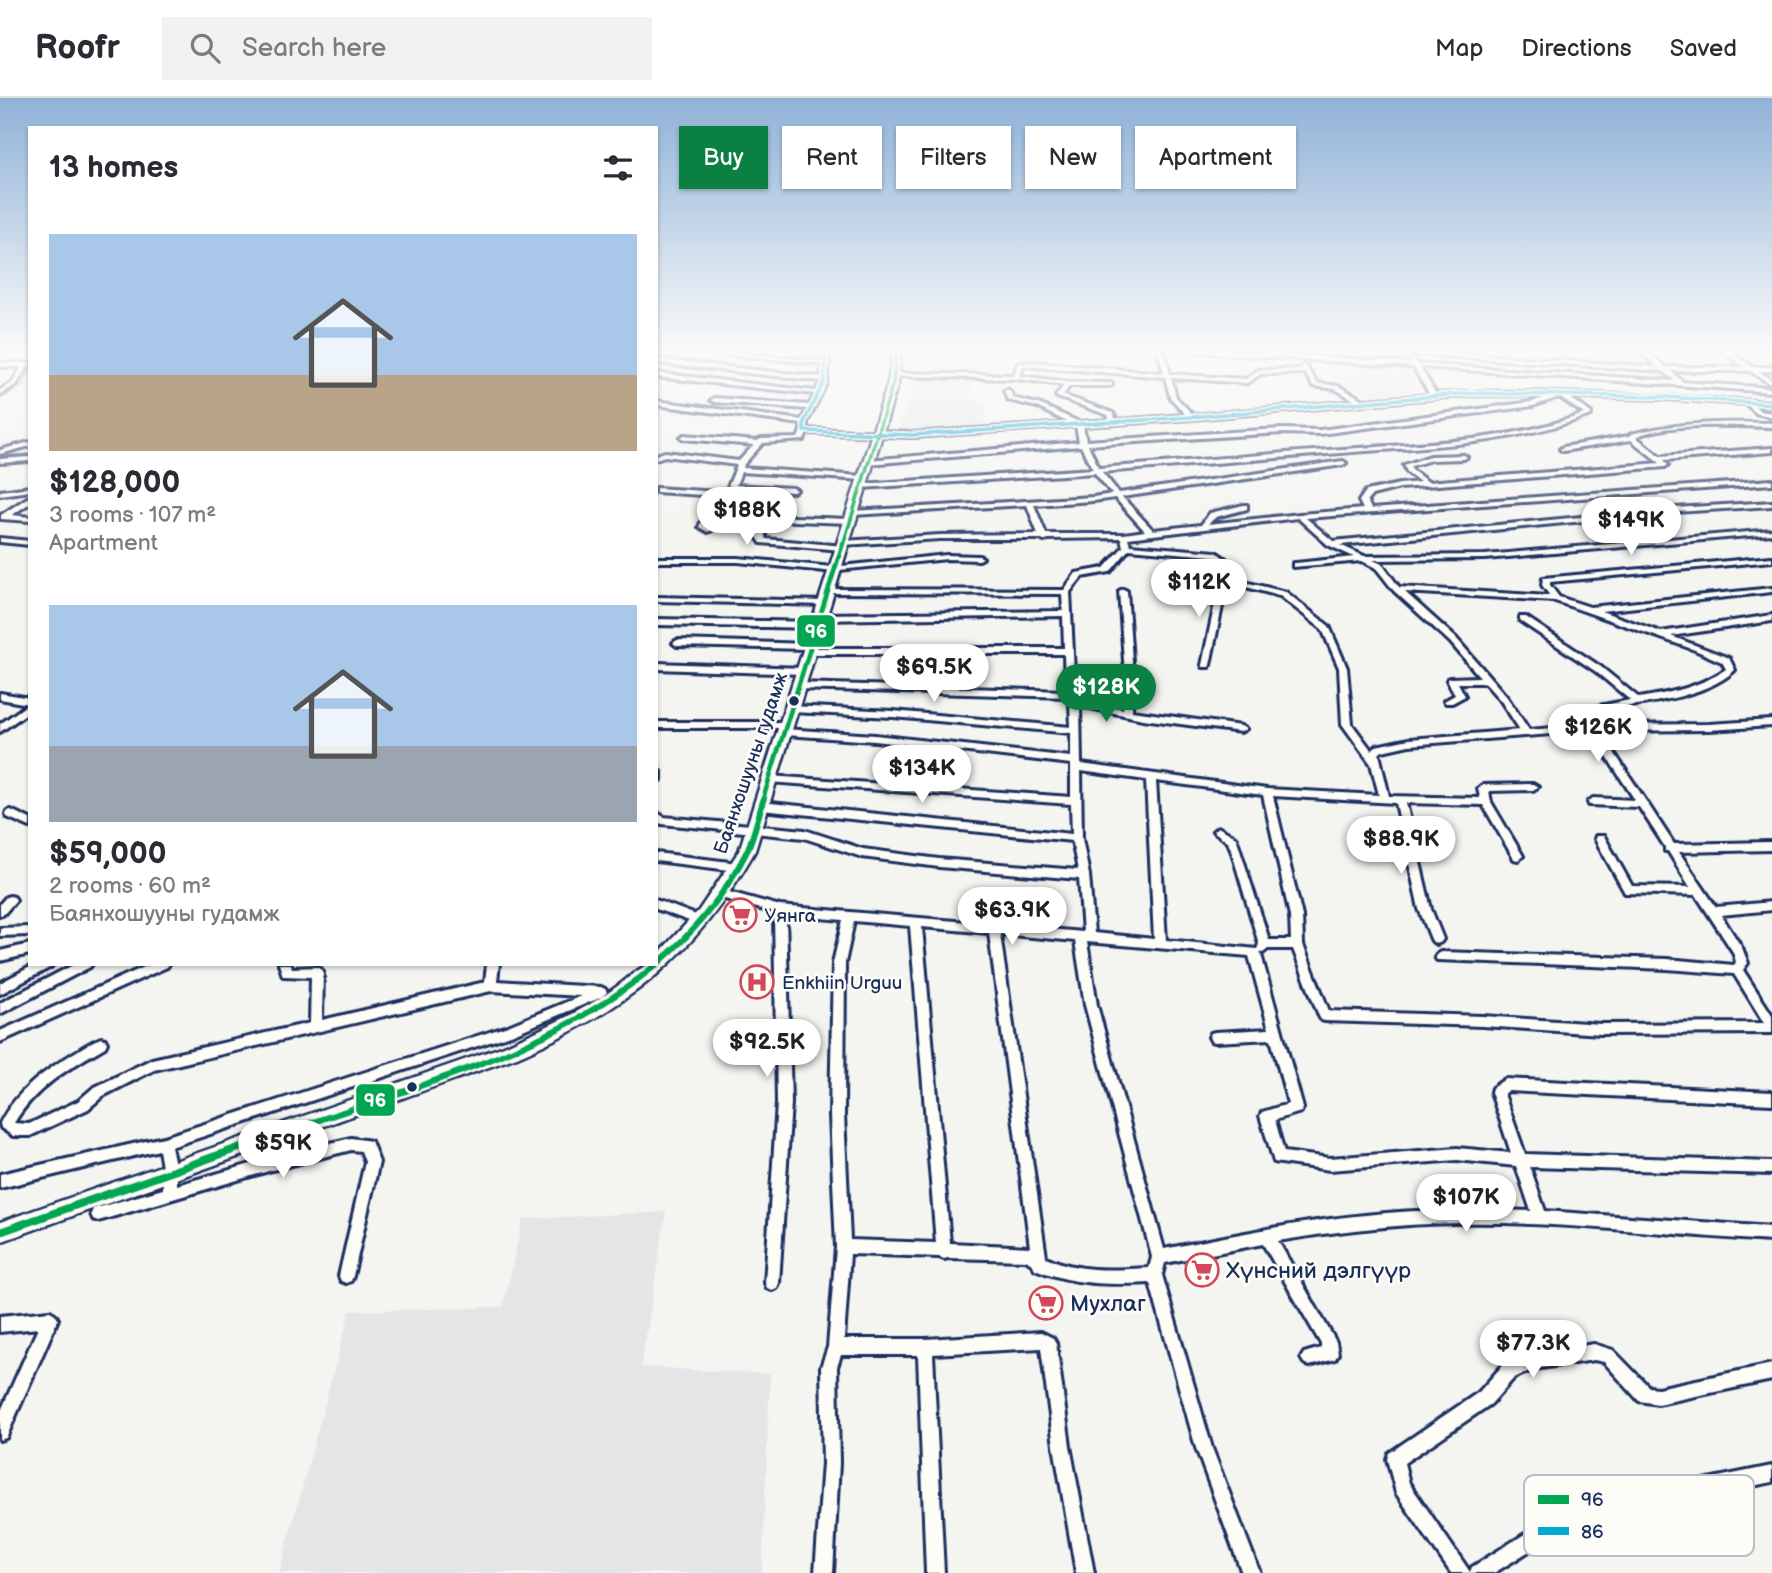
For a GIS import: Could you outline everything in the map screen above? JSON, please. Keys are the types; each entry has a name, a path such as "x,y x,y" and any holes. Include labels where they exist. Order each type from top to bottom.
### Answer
{"main road":[{"name":"Баянхошууны гудамж","path":"658,965 700,922 722,894 738,867 753,831 882,419"},
{"name":"Баянхошууны гудамж","path":"0,1232 498,1054 585,1015 623,992 657,966"}],"street":[{"path":"758,419 877,434 1167,419"},
{"path":"684,437 759,443 770,439 798,440 802,439 807,419"},
{"path":"1066,419 1079,425"},
{"path":"1113,419 1114,423"},
{"path":"864,475 1083,445 1346,430 1426,419"},
{"path":"658,456 665,454 739,466 864,475 1098,471 1488,439 1576,419"},
{"path":"1563,449 1632,438 1633,435 1645,431 1696,423 1772,425"},
{"path":"1079,425 1083,445 1098,471 1151,533"},
{"path":"1367,509 1363,501 1369,494 1425,483 1665,465 1632,438"},
{"path":"708,530 703,527 707,513 721,494 732,486 739,466 759,443"},
{"path":"0,452 28,445"},
{"path":"1659,458 1772,450"},
{"path":"1425,483 1409,471 1407,465 1430,458 1464,457"},
{"path":"0,461 28,459"},
{"path":"750,488 746,508 762,513 794,519 851,517 1116,495 1343,464"},
{"path":"762,513 761,537 764,541 842,545 940,537 1044,539 1124,536 1367,509 1772,482"},
{"path":"732,486 793,490"},
{"path":"0,494 28,489"},
{"path":"658,490 721,494"},
{"path":"28,501 4,517 28,519"},
{"path":"1030,503 1044,539"},
{"path":"1331,543 1675,510 1772,504"},
{"path":"1205,527 1203,524 1213,515 1244,508"},
{"path":"1300,516 1331,543 1353,556 1367,558 1379,566 1396,589 1453,640 1488,680 1526,732"},
{"path":"1296,565 1367,558 1485,557 1772,533"},
{"path":"1124,536 1127,547"},
{"path":"0,540 28,543"},
{"path":"1127,547 1213,554 1222,559 1224,579 1206,665"},
{"path":"1127,547 1107,570 1079,575 1066,592 1075,730 1077,838 1084,875 1085,937 1091,1005 1159,1257 1155,1275 1204,1448 1251,1573"},
{"path":"658,559 738,560 835,569 947,556 979,558"},
{"path":"1556,599 1546,585 1546,580 1772,559"},
{"path":"1224,579 1283,594 1326,628 1343,668 1347,724 1375,764"},
{"path":"1396,589 1556,599 1726,660 1731,670 1722,677 1681,692 1602,708 1592,728"},
{"path":"1589,611 1772,590"},
{"path":"1123,591 1129,675 1127,713"},
{"path":"658,622 1066,592"},
{"path":"658,599 822,609 1068,613"},
{"path":"1657,635 1772,618"},
{"path":"1523,619 1598,668 1638,702"},
{"path":"677,643 810,649 1068,651"},
{"path":"658,666 1073,698 1127,713 1241,729"},
{"path":"1449,701 1460,696 1452,680 1488,680"},
{"path":"0,696 28,703"},
{"path":"0,729 28,705"},
{"path":"658,725 787,722 893,714 1075,730"},
{"path":"787,722 875,738 1267,792 1486,802"},
{"path":"1385,799 1374,754 1379,748 1409,742 1490,738 1526,732 1592,728 1770,725"},
{"path":"1592,728 1738,951 1742,963 1737,970"},
{"path":"1151,776 1160,943"},
{"path":"769,779 1076,801"},
{"path":"1518,856 1486,802 1483,789 1532,787"},
{"path":"1267,792 1296,916 1297,945 1325,1016 1483,1021 1601,1029 1772,1026"},
{"path":"1400,799 1425,909 1437,939"},
{"path":"1593,802 1643,804"},
{"path":"761,806 1077,838"},
{"path":"11,814 28,822"},
{"path":"658,817 753,831 805,834 862,853 939,863 1084,875"},
{"path":"1218,831 1233,840 1236,849 1259,948 1274,1034 1296,1108 1266,1116 1279,1158 1330,1164 1457,1154 1519,1160 1772,1168"},
{"path":"1600,839 1629,890 1697,891"},
{"path":"1669,848 1772,846"},
{"path":"658,857 738,867"},
{"path":"722,894 780,910 916,924 1160,943 1259,948 1297,945"},
{"path":"0,911 10,900"},
{"path":"658,905 700,922"},
{"path":"1712,912 1772,906"},
{"path":"772,1283 784,1103 780,910"},
{"path":"824,1573 831,1463 829,1367 836,1348 843,1247 837,1115 838,988 839,963 849,917"},
{"path":"916,924 944,1252"},
{"path":"994,929 1040,1264"},
{"path":"0,932 28,932"},
{"path":"0,956 28,949"},
{"path":"1441,957 1667,964 1737,970"},
{"path":"0,989 43,966"},
{"path":"0,1009 82,966"},
{"path":"0,1037 159,966"},
{"path":"285,966 287,974 317,972 316,1026"},
{"path":"491,986 493,966"},
{"path":"1737,970 1772,1026"},
{"path":"101,1043 44,1079 12,1113 6,1124 13,1130 30,1130 83,1105 99,1092 152,1065 491,986 623,992"},
{"path":"0,1181 164,1143 343,1087 511,1030 601,992"},
{"path":"1215,1037 1274,1034"},
{"path":"1540,1217 1497,1091 1505,1085 1772,1098"},
{"path":"271,1137 272,1164"},
{"path":"164,1143 170,1173 170,1192"},
{"path":"98,1214 272,1164 351,1144 366,1145 370,1150 372,1162 346,1276"},
{"path":"1159,1257 1266,1235 1338,1224 1457,1216 1540,1217 1685,1230 1772,1234"},
{"path":"1266,1235 1328,1342 1330,1354 1309,1358"},
{"path":"843,1247 1028,1253 1040,1264 1065,1273 1108,1277 1155,1275"},
{"path":"0,1324 50,1319 0,1432"},
{"path":"836,1348 926,1347 1041,1340 1048,1343 1062,1446 1085,1573"},
{"path":"926,1347 935,1573"},
{"path":"1461,1573 1402,1487 1395,1459 1401,1452 1485,1398 1508,1372 1534,1360 1594,1352 1608,1355 1645,1395 1658,1396 1772,1371"},
{"path":"1754,1478 1772,1474"},
{"path":"1478,1573 1524,1544"}],"shaded area":[{"path":"902,419 984,419 983,427 897,433"},
{"path":"666,1212 641,1367 770,1374 762,1573 279,1573 350,1311 503,1307 523,1219"}],"waterway":[{"path":"0,456 28,454"}],"transit line":[{"name":"86","path":"806,419 804,431 912,435 1163,419"},
{"name":"96","path":"658,965 705,915 747,851 882,419"},
{"name":"96","path":"0,1232 510,1051 585,1016 620,995 657,966"}],"place":[{"name":"Уянга","path":"740,915"},
{"name":"Enkhiin Urguu","path":"757,982"},
{"name":"Хүнсний дэлгүүр","path":"1202,1270"},
{"name":"Мухлаг","path":"1046,1303"}]}
